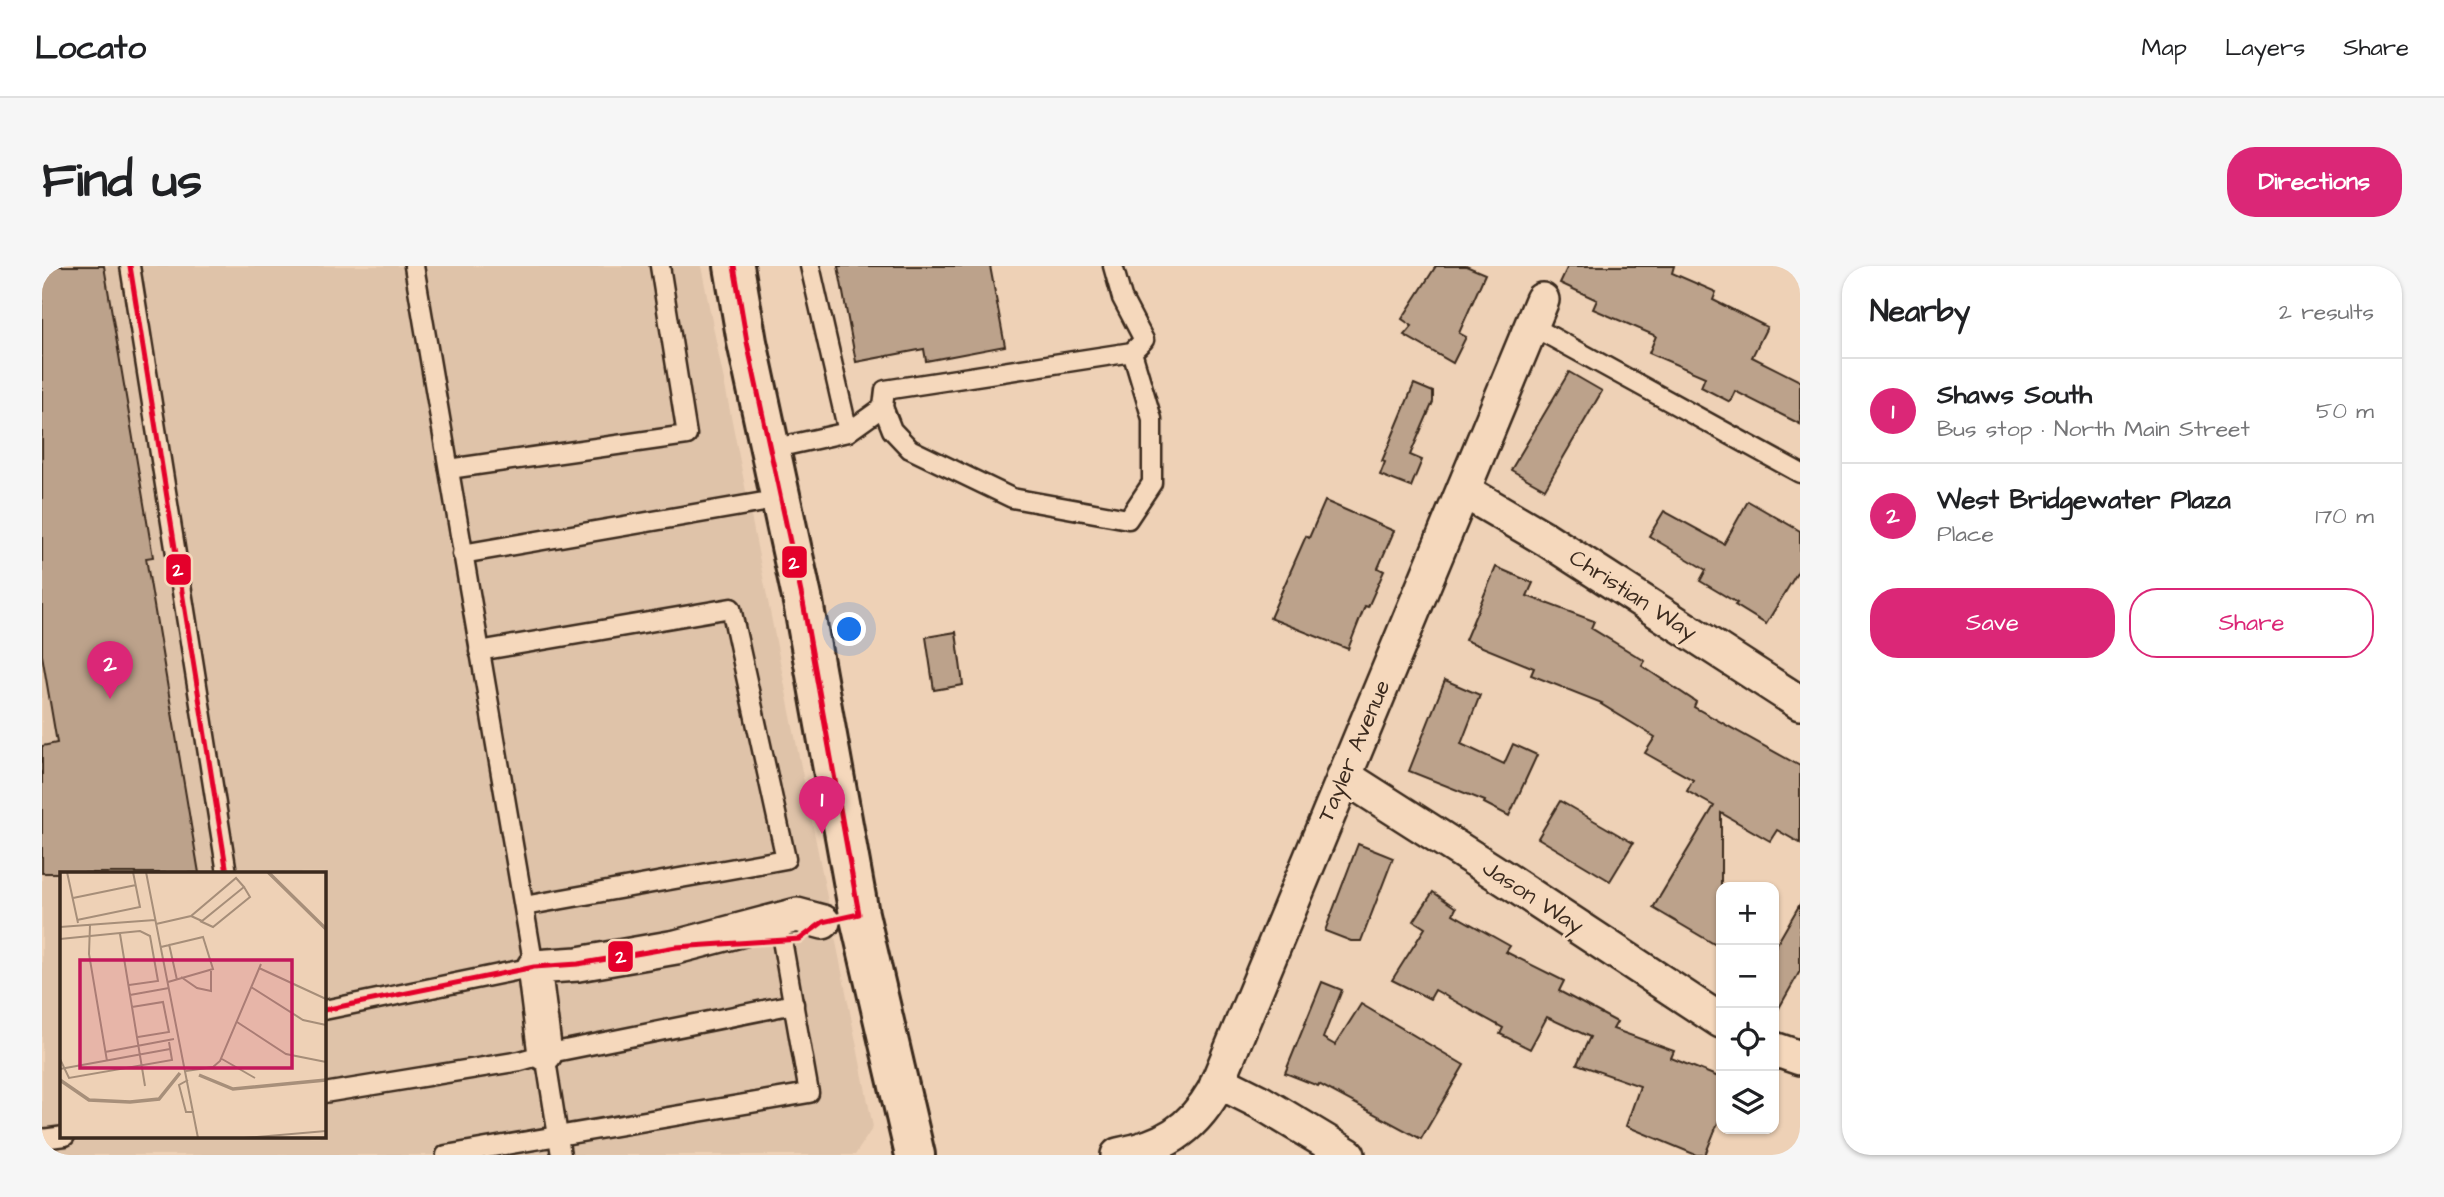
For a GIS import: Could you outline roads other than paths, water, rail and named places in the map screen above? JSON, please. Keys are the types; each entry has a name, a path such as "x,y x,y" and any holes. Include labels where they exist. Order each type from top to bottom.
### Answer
{"main road":[{"path":"733,266 803,603 841,918 915,1155"}],"street":[{"name":"Tayler Avenue","path":"1118,1155 1148,1149 1174,1135 1189,1123 1208,1100 1537,313"},
{"name":"Christian Way","path":"1464,491 1546,539 1800,703"},
{"name":"Jason Way","path":"1344,776 1716,1018"},
{"path":"545,1054 534,967 578,964 677,947 797,915 841,918"},
{"path":"677,947 800,939 841,918"},
{"path":"1779,1051 1800,1058"},
{"path":"1217,1081 1259,1102 1348,1155"}],"lane":[{"path":"130,266 227,872"},
{"path":"326,1010 534,967 414,266"},
{"path":"449,469 687,435 660,266"},
{"path":"810,266 848,432"},
{"path":"1113,266 1122,298 1144,340 1132,352 885,390 884,407 891,430 910,449 1012,498 1128,519 1152,484 1152,419 1132,352"},
{"path":"1537,313 1800,473"},
{"path":"771,449 848,432 884,407"},
{"path":"462,554 781,499"},
{"path":"479,651 730,608 786,859 524,906"},
{"path":"446,1155 809,1093 782,940"},
{"path":"326,1093 520,1061 794,1004"},
{"path":"545,1054 561,1155"},
{"path":"42,1139 60,1137"}],"place":[{"name":"West Bridgewater Plaza","path":"110,699"},
{"name":"Shaws South","path":"822,834"}]}
